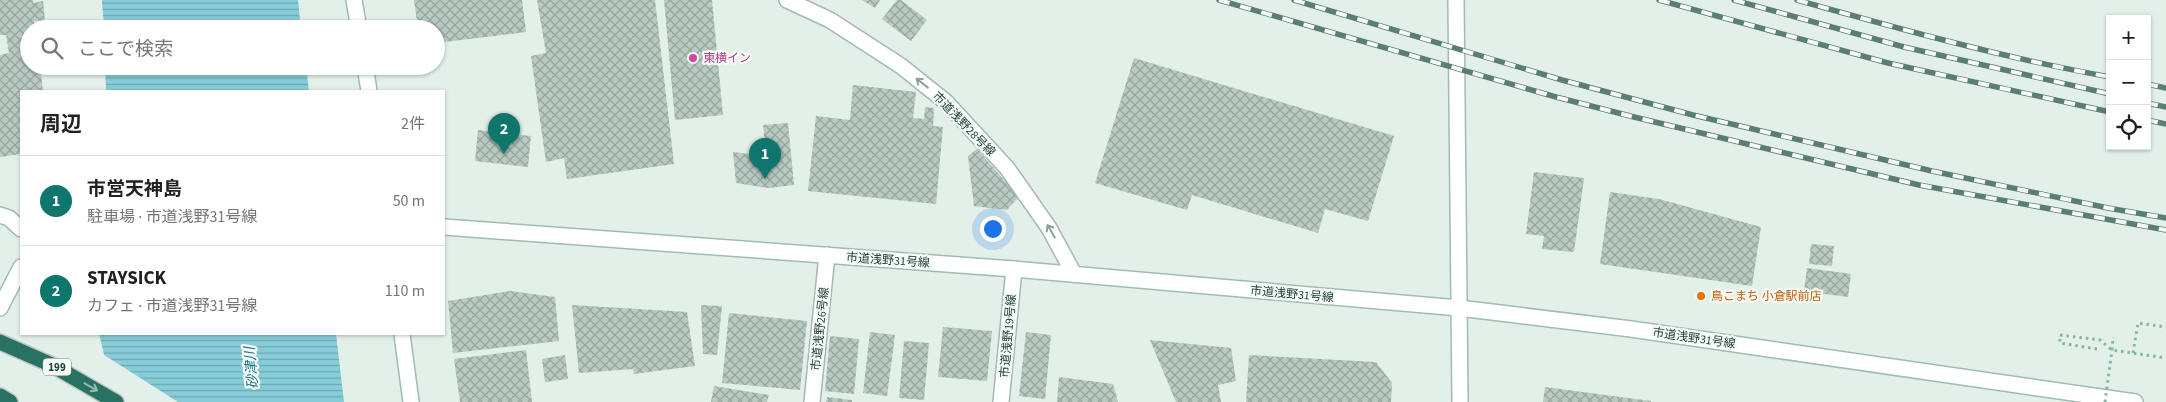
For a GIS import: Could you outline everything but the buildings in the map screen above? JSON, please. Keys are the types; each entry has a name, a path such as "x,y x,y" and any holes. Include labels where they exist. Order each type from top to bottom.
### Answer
{"highway":[{"name":"199","path":"0,342 52,365 114,400"},
{"path":"0,396 10,402"}],"street":[{"path":"354,0 357,20"},
{"name":"市道浅野28号線","path":"787,0 830,20 901,66 946,102 1007,168 1049,228 1074,274"},
{"path":"1456,0 1460,402"},
{"path":"366,75 369,90"},
{"path":"0,214 9,218 20,228"},
{"name":"市道浅野31号線","path":"445,227 1014,269 1459,308 1641,331 2135,402"},
{"name":"市道浅野26号線","path":"812,402 827,256"},
{"path":"0,308 20,269"},
{"name":"市道浅野19号線","path":"1001,402 1014,269"},
{"path":"402,335 411,402"}],"path":[{"path":"2133,353 2138,323 2166,327"},
{"path":"2097,349 2060,343 2060,334 2100,340 2112,350 2166,358"},
{"path":"2106,402 2114,337"}],"water":[{"path":"102,0 298,0 300,20 103,20"},
{"path":"105,75 307,75 309,90 106,90"},
{"name":"砂津川","path":"99,335 336,335 344,402 116,402"}],"pier":[{"path":"101,353 178,402 113,402"}],"railway":[{"path":"1219,0 1556,97 1634,117 1919,185 2166,230"},
{"path":"1294,0 1562,80 1693,115 1932,171 2108,208 2166,218"},
{"path":"1659,0 1888,63 2106,111"},
{"path":"1734,0 1904,47 2106,93"},
{"path":"1797,0 1992,52 2106,76"},
{"path":"2151,85 2166,88"},
{"path":"2151,104 2166,107"},
{"path":"2151,121 2166,124"}],"place":[{"name":"東横イン","path":"693,58"},
{"name":"STAYSICK","path":"504,154"},
{"name":"市営天神島","path":"765,179"},
{"name":"鳥こまち 小倉駅前店","path":"1701,296"}]}
